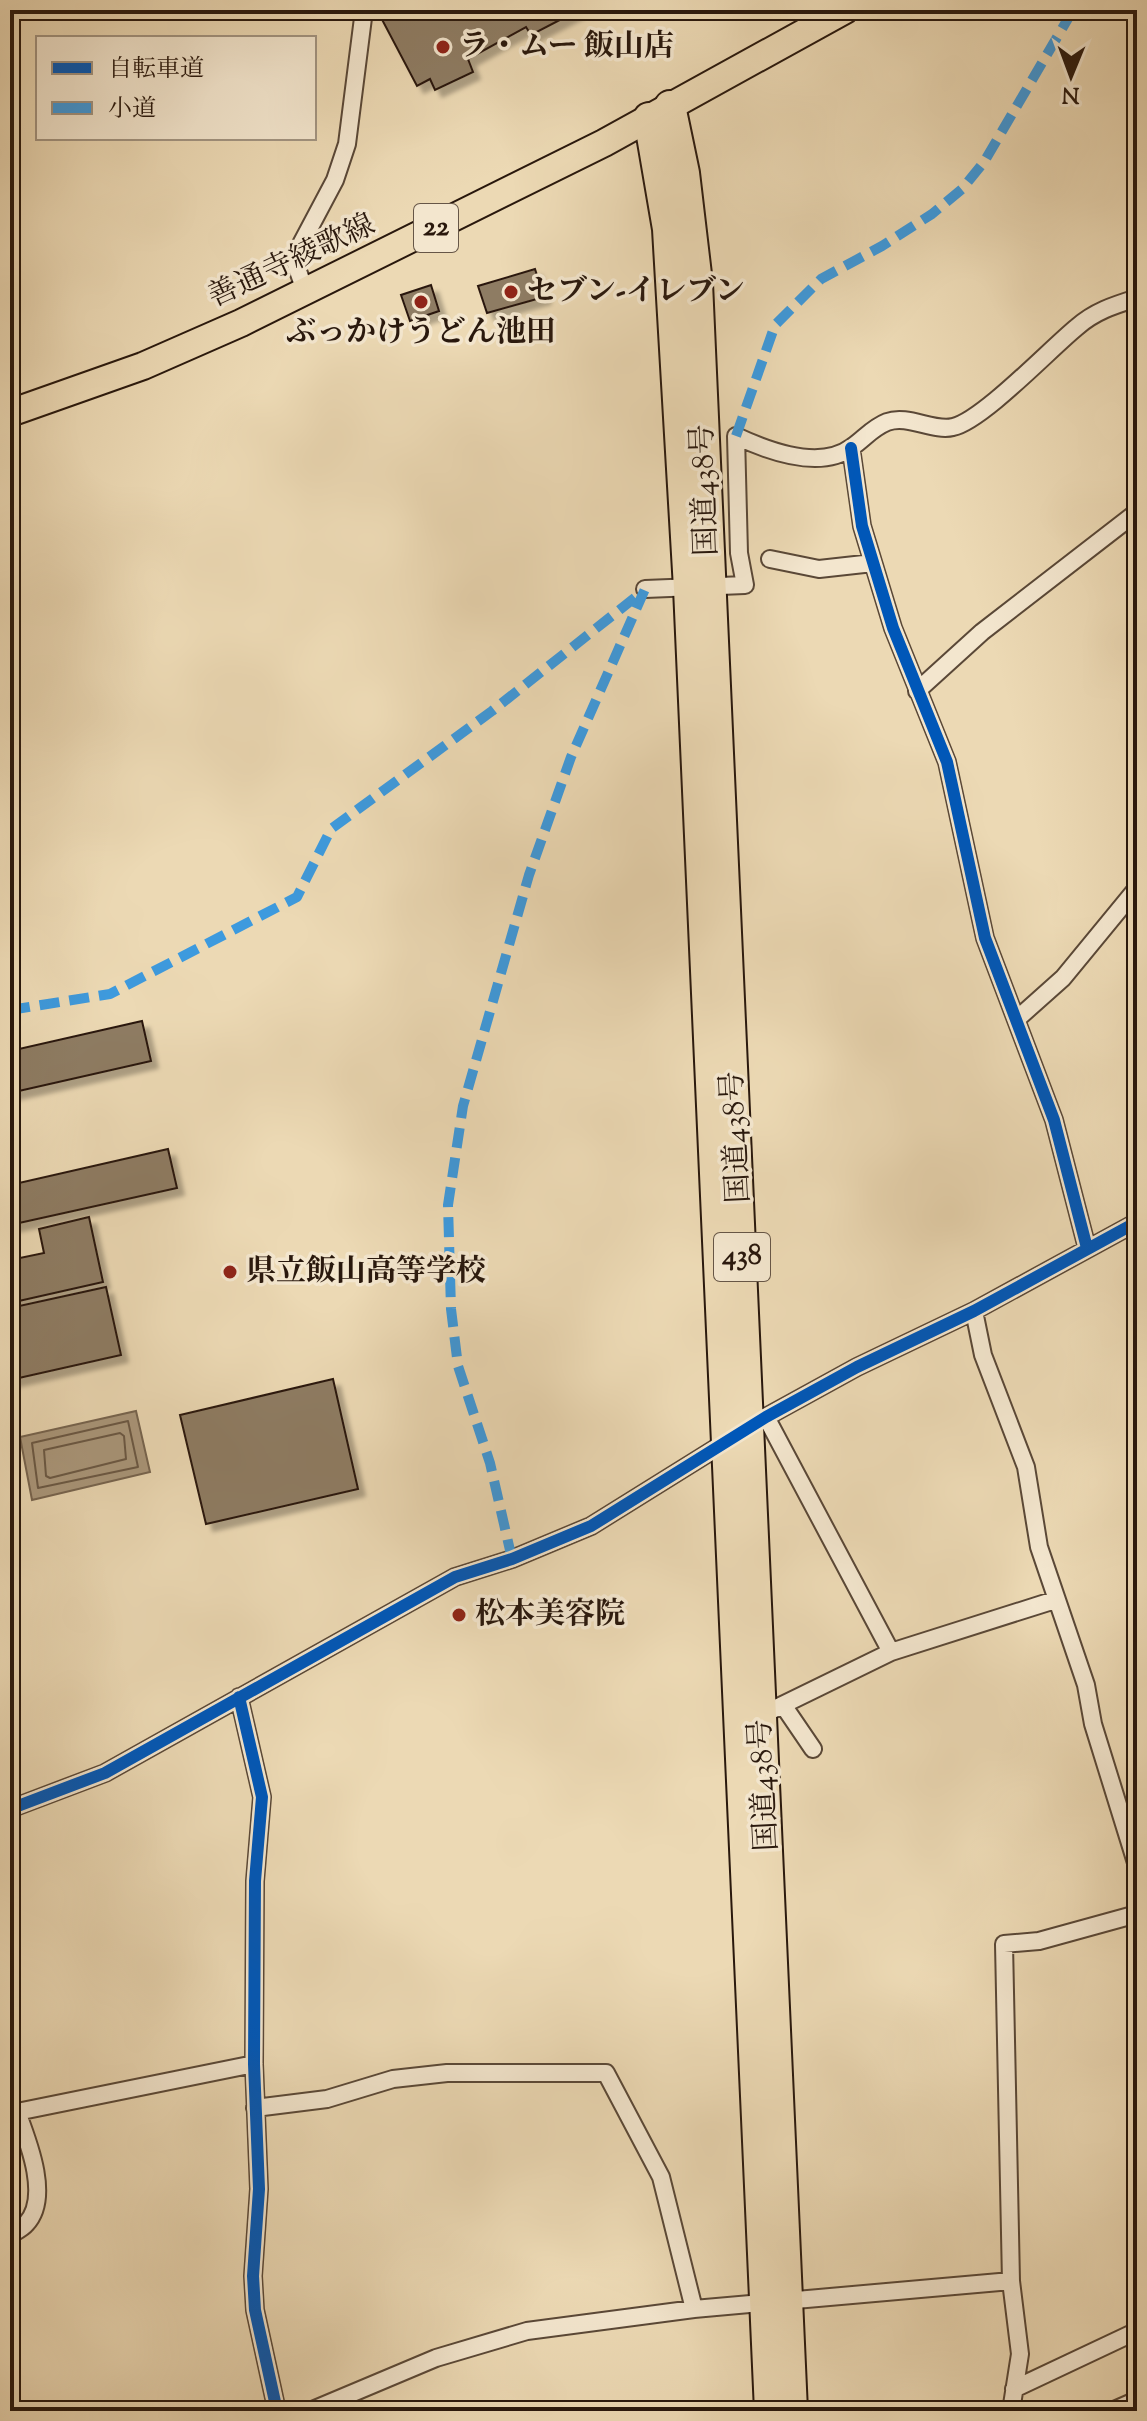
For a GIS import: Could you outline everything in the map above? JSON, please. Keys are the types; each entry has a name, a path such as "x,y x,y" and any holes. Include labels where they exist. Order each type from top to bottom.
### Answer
{"highway":[{"name":"国道438号","path":"659,112 684,173 697,283 699,588 747,1429 776,2301 792,2411"},
{"name":"国道438号","path":"747,1429 772,1710 776,2301 770,2411"}],"main road":[{"name":"善通寺綾歌線","path":"10,413 143,366 470,212 845,10"}],"street":[{"path":"305,291 296,265 300,246 335,180 347,144 364,10"},
{"path":"645,589 745,585 739,553 736,436 789,454 825,459 851,448 871,429 891,420 953,427 984,408 1100,310 1137,298"},
{"path":"851,448 862,526 917,691 947,762 985,938 1054,1120 1087,1248"},
{"path":"917,691 982,632 1137,512"},
{"path":"770,559 819,569 873,563"},
{"path":"1017,1019 1063,978 1137,888"},
{"path":"10,1809 105,1773 455,1577 512,1559 591,1526 747,1429 857,1367 974,1311 1137,1222"},
{"path":"974,1311 983,1355 1026,1467 1039,1547 1086,1685 1093,1724 1137,1866"},
{"path":"747,1429 891,1652"},
{"path":"813,1749 772,1710 891,1652 1055,1600"},
{"path":"239,1697 262,1797 255,1881 254,2064 259,2189 253,2276 255,2310 277,2411"},
{"path":"1011,2411 1020,2354 1011,2281 1004,1944 1039,1941 1137,1914"},
{"path":"10,2235 27,2224 36,2206 36,2182 17,2112 254,2064"},
{"path":"255,2108 327,2099 393,2079 447,2073 606,2073 661,2177 694,2309"},
{"path":"311,2411 487,2340 527,2331 694,2309 1011,2281"},
{"path":"1014,2389 1137,2331"},
{"path":"1112,2411 1137,2400"}],"water":[{"path":"136,1411 150,1472 32,1500 20,1437"}],"building":[{"name":"ラ・ムー 飯山店","path":"377,10 579,10 531,35 526,27 468,59 473,72 435,90 430,79 417,86"},
{"name":"セブン-イレブン","path":"535,269 544,297 487,313 478,286"},
{"path":"431,285 439,311 410,321 401,295"},
{"path":"142,1021 151,1061 10,1093 10,1051"},
{"path":"168,1149 177,1188 10,1225 10,1185"},
{"path":"89,1217 103,1282 10,1303 10,1260 44,1253 39,1229"},
{"path":"106,1287 121,1355 10,1380 10,1308"},
{"path":"333,1379 358,1489 206,1524 180,1415"}],"marked path":[{"path":"736,436 775,325 821,279 882,246 932,214 962,189 984,162 1073,10"},
{"path":"512,1559 490,1463 458,1366 451,1309 448,1205 463,1106 529,875 571,757 645,589"},
{"path":"10,1010 110,994 297,897 331,829 492,711 642,592"}],"cycle path":[{"path":"851,448 862,526 893,628 947,762 985,938 1054,1120 1087,1248"},
{"path":"10,1809 105,1773 455,1577 512,1559 591,1526 766,1417 857,1367 974,1311 1137,1222"},
{"path":"239,1697 262,1797 255,1881 254,2064 259,2189 253,2276 255,2310 277,2411"}],"place":[{"name":"ラ・ムー 飯山店","path":"443,47"},
{"name":"セブン-イレブン","path":"511,292"},
{"name":"ぶっかけうどん池田","path":"421,302"},
{"name":"県立飯山高等学校","path":"230,1272"},
{"name":"松本美容院","path":"459,1615"}]}
